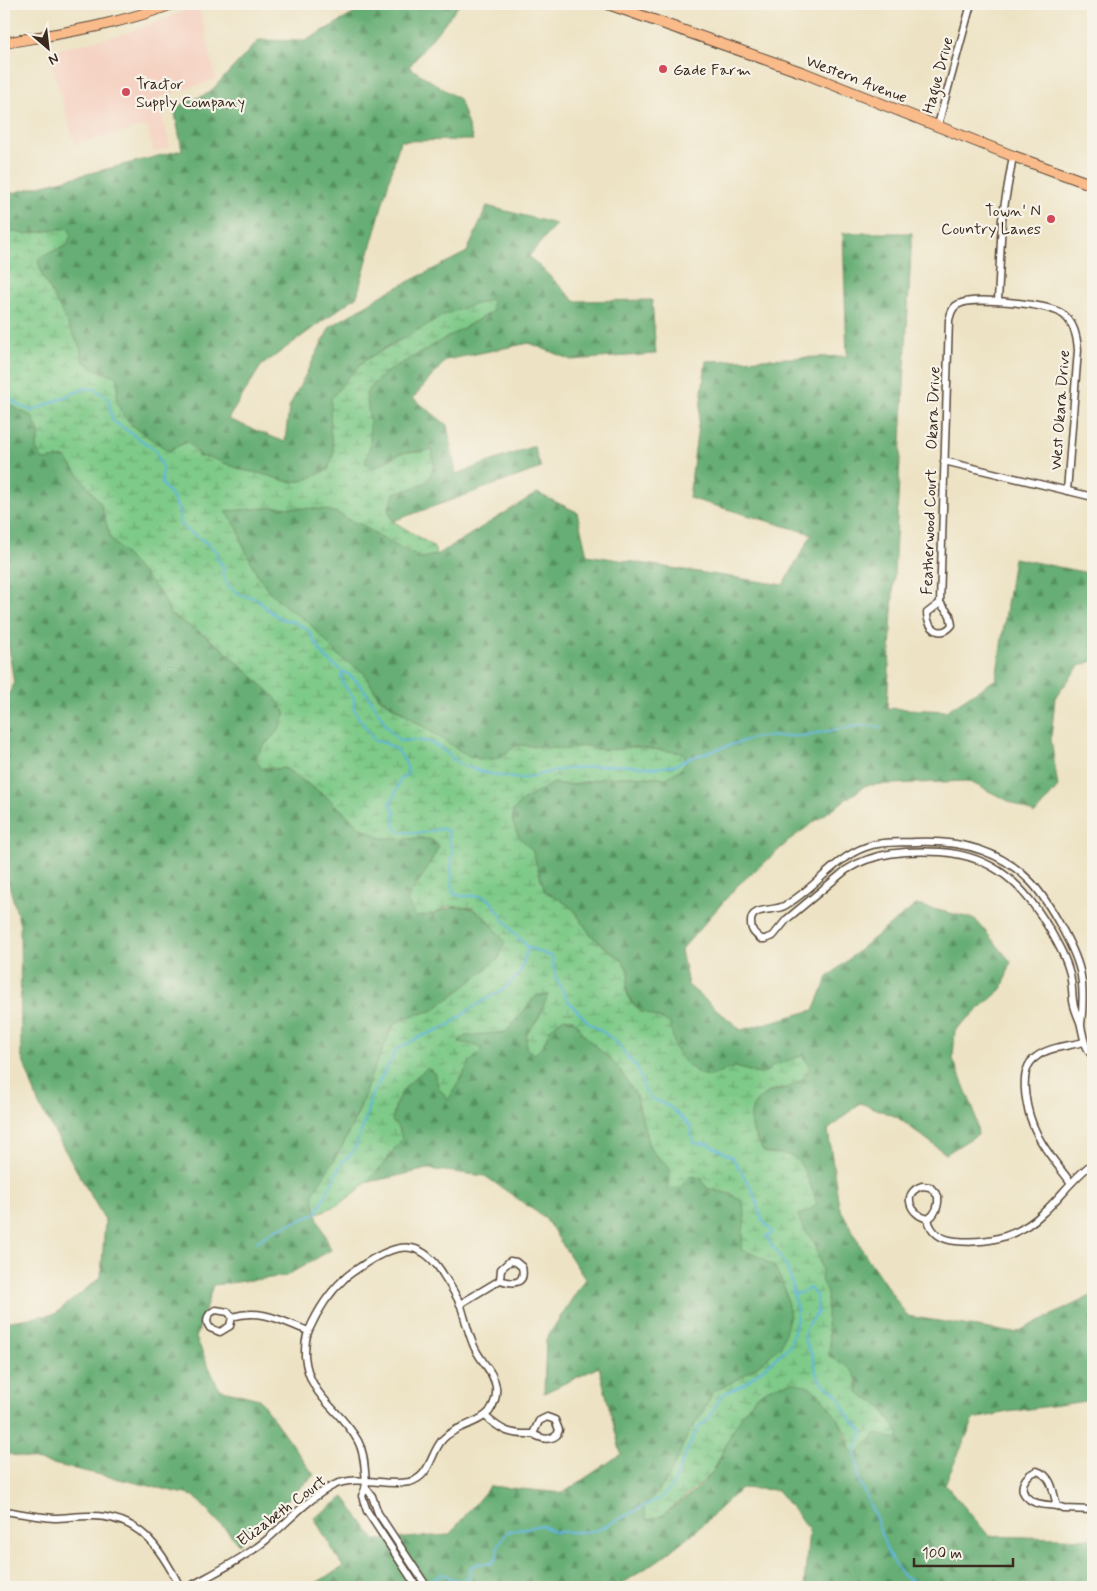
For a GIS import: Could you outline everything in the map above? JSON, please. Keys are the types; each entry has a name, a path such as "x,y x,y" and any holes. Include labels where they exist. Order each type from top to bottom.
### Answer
{"main road":[{"path":"4,43 102,25 148,14 172,4"},
{"name":"Western Avenue","path":"608,4 804,73 1014,156 1093,184"}],"street":[{"name":"Hague Drive","path":"938,125 970,4"},
{"path":"998,301 1002,219 1014,156"},
{"name":"West Okara Drive","path":"949,322 951,311 959,304 976,299 1054,310 1068,319 1075,330 1078,350 1067,491"},
{"name":"Okara Drive","path":"949,322 944,461 1093,497"},
{"name":"Featherwood Court","path":"940,603 927,613 930,626 939,632 945,631 952,625 950,615 940,603 944,461"},
{"path":"915,852 916,842"},
{"path":"1081,1026 1083,1002 1082,976 1073,950 1040,893 1030,880 1010,865 968,846 955,843 916,842 884,843 866,847 854,852 783,906 755,913 751,920 751,926 756,935 761,939 773,936 787,919 841,875 856,864 875,856 915,852 952,853 975,859 1003,872 1014,881 1034,905 1064,955 1071,977 1074,1003 1084,1042 1093,1057"},
{"path":"1003,872 1010,865"},
{"path":"833,867 841,875"},
{"path":"1064,955 1073,950"},
{"path":"1071,1183 1044,1146 1033,1125 1026,1099 1026,1072 1029,1063 1036,1056 1050,1050 1084,1042"},
{"path":"928,1219 930,1226 937,1234 950,1240 985,1242 1003,1238 1038,1218 1093,1163"},
{"path":"922,1186 930,1187 938,1196 937,1210 928,1219 919,1217 911,1204 911,1195 914,1190 922,1186"},
{"path":"427,1587 378,1513 366,1484 363,1452 359,1442 350,1428 319,1395 307,1370 306,1341 308,1331 332,1292 345,1277 380,1254 400,1247 420,1250 428,1256 446,1278 460,1304 475,1350 496,1385 493,1405 484,1416 507,1433 520,1435 534,1434"},
{"path":"460,1304 500,1280"},
{"path":"232,1316 264,1314 308,1331"},
{"name":"Elizabeth Court","path":"189,1587 260,1545 293,1515 318,1495 333,1486 350,1480 366,1484 415,1480 428,1469 438,1446 449,1433 484,1416"},
{"path":"1057,1506 1051,1484 1044,1473 1037,1472 1026,1477 1023,1484 1023,1492 1028,1499 1064,1509 1093,1510"},
{"path":"366,1484 362,1496 367,1511 417,1587"},
{"path":"4,1511 44,1517 106,1517 130,1525 146,1535 153,1543 168,1563 180,1587"}],"shaded area":[{"path":"199,6 216,79 158,98 170,147 154,152 147,126 75,144 48,52 126,33"}],"green space":[{"path":"371,4 460,4 409,67 459,99 473,140 400,141 357,296 261,366 228,419 285,442 289,407 330,327 386,293 467,252 487,206 556,224 529,256 575,301 652,300 656,354 571,360 529,343 446,360 413,398 447,425 456,474 534,446 541,468 393,521 388,510 395,492 410,489 434,465 432,450 401,453 374,468 365,463 369,436 366,393 383,374 493,311 412,334 367,359 350,375 330,429 334,452 328,470 302,481 289,482 242,470 209,457 198,457 175,447 168,451 130,423 120,409 117,399 118,385 110,375 97,370 83,361 80,347 42,275 38,261 42,256 68,245 69,228 25,234 4,230 4,195 182,150 174,108 209,93 259,40 305,41"},
{"path":"69,228 71,236 68,245 42,256 38,261 42,275 80,347 83,361 97,370 117,377 117,401 124,417 168,451 187,442 196,450 198,457 209,457 242,470 289,482 302,481 328,470 334,452 330,429 331,399 350,375 367,359 446,314 491,299 493,311 383,374 366,393 370,423 370,447 365,463 374,468 401,453 432,450 434,465 428,481 410,489 395,492 388,510 393,521 433,546 437,555 421,558 378,536 363,525 351,521 338,513 322,509 277,507 226,511 238,529 242,543 258,576 269,591 288,609 308,622 340,657 363,672 379,698 468,756 487,760 499,758 518,745 563,749 586,746 603,750 635,747 683,753 687,760 681,769 666,778 630,776 599,779 570,785 554,783 523,800 513,811 512,821 518,836 532,850 545,892 556,897 574,910 589,933 622,960 629,973 626,990 630,1001 641,1011 670,1023 675,1049 682,1060 699,1074 710,1076 735,1067 760,1074 768,1071 772,1066 802,1056 810,1065 807,1073 798,1082 763,1095 756,1102 752,1109 752,1126 759,1144 765,1153 790,1155 799,1162 808,1178 817,1204 808,1211 798,1215 802,1226 815,1244 822,1271 821,1280 827,1292 829,1356 850,1369 856,1378 858,1392 866,1399 879,1404 900,1435 898,1440 876,1433 856,1455 850,1449 848,1436 840,1422 821,1396 809,1386 792,1382 770,1388 755,1397 743,1414 731,1433 714,1470 706,1479 663,1515 647,1520 644,1507 668,1479 689,1432 701,1416 713,1392 740,1378 763,1362 781,1346 790,1316 785,1289 775,1267 755,1254 741,1250 745,1215 742,1201 731,1194 707,1188 701,1178 691,1176 679,1188 667,1190 670,1174 667,1164 654,1154 648,1143 637,1097 617,1066 586,1037 573,1019 564,1018 550,1029 542,1048 534,1054 526,1048 527,1034 539,1017 548,995 537,995 506,1032 465,1036 458,1042 483,1049 471,1061 448,1100 439,1088 434,1073 427,1068 413,1080 399,1096 394,1111 392,1121 399,1129 402,1139 396,1148 375,1174 351,1196 339,1204 316,1214 313,1194 342,1147 359,1111 371,1076 394,1024 414,1015 432,1011 499,958 505,942 489,921 472,908 449,906 433,914 416,917 407,900 439,846 431,839 381,838 359,826 328,798 285,768 261,768 256,758 261,749 278,731 286,713 273,695 223,649 200,632 170,614 163,596 111,539 101,504 65,457 43,460 36,449 40,434 32,416 4,400 4,230 25,234"},
{"path":"843,233 912,233 887,708 946,711 996,679 1014,558 1093,574 1093,661 1079,666 1055,698 1051,739 1058,787 1035,814 968,781 866,785 796,835 738,885 681,950 688,985 741,1030 814,1010 828,977 872,939 916,905 975,919 1011,962 1002,989 955,1030 953,1059 974,1111 978,1134 946,1154 897,1117 860,1103 828,1130 839,1206 866,1256 907,1316 1015,1333 1093,1295 1093,1337 1089,1340 1093,1350 1093,1400 1008,1412 974,1419 945,1484 989,1536 1093,1539 1093,1587 804,1587 809,1529 777,1490 741,1488 698,1529 660,1559 617,1587 309,1587 343,1567 314,1518 344,1497 375,1540 449,1535 490,1486 563,1493 621,1454 599,1367 544,1393 546,1339 585,1279 545,1218 485,1176 428,1169 365,1183 389,1158 399,1129 392,1121 394,1111 400,1096 408,1085 427,1067 434,1073 439,1088 448,1100 471,1061 483,1049 474,1045 457,1043 465,1036 506,1032 537,995 549,995 539,1017 527,1034 542,1048 550,1029 564,1018 573,1019 586,1037 617,1066 624,1076 637,1097 648,1143 654,1154 667,1164 670,1174 679,1188 691,1176 701,1178 707,1188 731,1194 742,1201 745,1215 744,1230 755,1254 775,1267 785,1289 790,1316 781,1346 763,1362 740,1378 713,1392 701,1416 689,1432 668,1479 644,1507 663,1515 697,1489 714,1470 734,1429 751,1402 767,1389 781,1384 803,1383 816,1391 835,1414 845,1433 850,1449 869,1440 876,1432 898,1440 900,1435 879,1404 866,1399 858,1392 858,1380 829,1356 827,1292 821,1280 822,1271 815,1244 802,1226 798,1215 808,1211 817,1204 808,1178 790,1155 765,1153 753,1131 751,1121 755,1103 762,1096 787,1088 801,1056 773,1066 768,1071 759,1074 735,1067 710,1076 699,1074 682,1060 675,1049 663,1019 641,1011 634,1005 630,999 622,960 589,933 574,910 556,897 545,892 532,850 518,836 512,821 513,811 523,800 554,783 570,785 599,779 630,776 666,778 683,753 635,747 603,750 586,746 563,749 518,745 499,758 487,760 468,756 379,697 363,672 340,657 308,622 288,609 269,591 258,576 242,543 238,529 225,511 277,507 322,509 338,513 351,521 363,525 378,536 421,558 437,555 537,493 577,512 587,555 783,585 812,534 689,498 706,361 847,356"},
{"path":"4,400 32,416 40,434 36,449 43,460 65,457 101,504 111,539 163,596 170,614 200,632 223,649 273,695 286,713 278,731 261,749 274,769 284,768 381,838 431,839 439,846 427,869 433,914 457,907 467,907 475,910 483,915 505,942 499,958 474,980 432,1011 414,1015 394,1024 342,1147 314,1194 316,1214 331,1250 286,1276 213,1285 196,1338 219,1389 259,1399 314,1475 239,1544 194,1496 4,1453 4,1322 55,1314 101,1277 105,1220 39,1105 21,1055 20,925 4,866 4,702 14,684 4,614"}],"waterway":[{"path":"4,390 16,404 32,411 86,388 95,389 108,398 112,420 155,450 162,466 162,484 175,502 180,524 217,552 217,558 224,568 222,574 229,587 241,595 258,599 267,609 281,619 295,622 308,630 322,653 330,662 344,672 341,675 343,684 354,698 354,709 375,741 393,747 402,756 408,774 400,779 390,803 395,812 394,825 399,832 421,833 440,829 448,830 453,852 451,867 453,893 459,896 482,896 490,900 513,932 528,947 552,957 556,978 568,1001 588,1022 613,1039 637,1068 645,1091 651,1098 670,1107 690,1126 693,1143 708,1144 732,1157 752,1189 762,1219 772,1232 772,1234 766,1236 787,1269 793,1294 801,1293 810,1288 816,1296 818,1312 806,1329 804,1335 805,1342 813,1357 819,1379 837,1395 848,1416 863,1432 855,1451 859,1481 875,1516 888,1554 903,1576 927,1587"},
{"path":"344,672 354,678 361,686 385,724 400,741 429,742 439,747 461,765 486,773 520,779 559,770 597,766 620,765 655,768 676,765 690,758 756,737 801,736 862,725 881,727"},
{"path":"257,1242 272,1231 316,1214 341,1164 353,1152 364,1124 371,1097 396,1050 417,1038 448,1026 473,1007 503,990 520,973 528,947"},
{"path":"418,1585 442,1574 458,1581 469,1578 471,1567 480,1563 490,1564 497,1558 498,1546 507,1532 541,1525 554,1532 598,1530 662,1497 672,1487 698,1428 709,1419 720,1397 743,1385 790,1346 796,1324 797,1310 793,1294"}],"place":[{"name":"Gade Farm","path":"663,69"},
{"name":"Tractor Supply Company","path":"126,92"},
{"name":"Town' N Country Lanes","path":"1051,219"}]}
